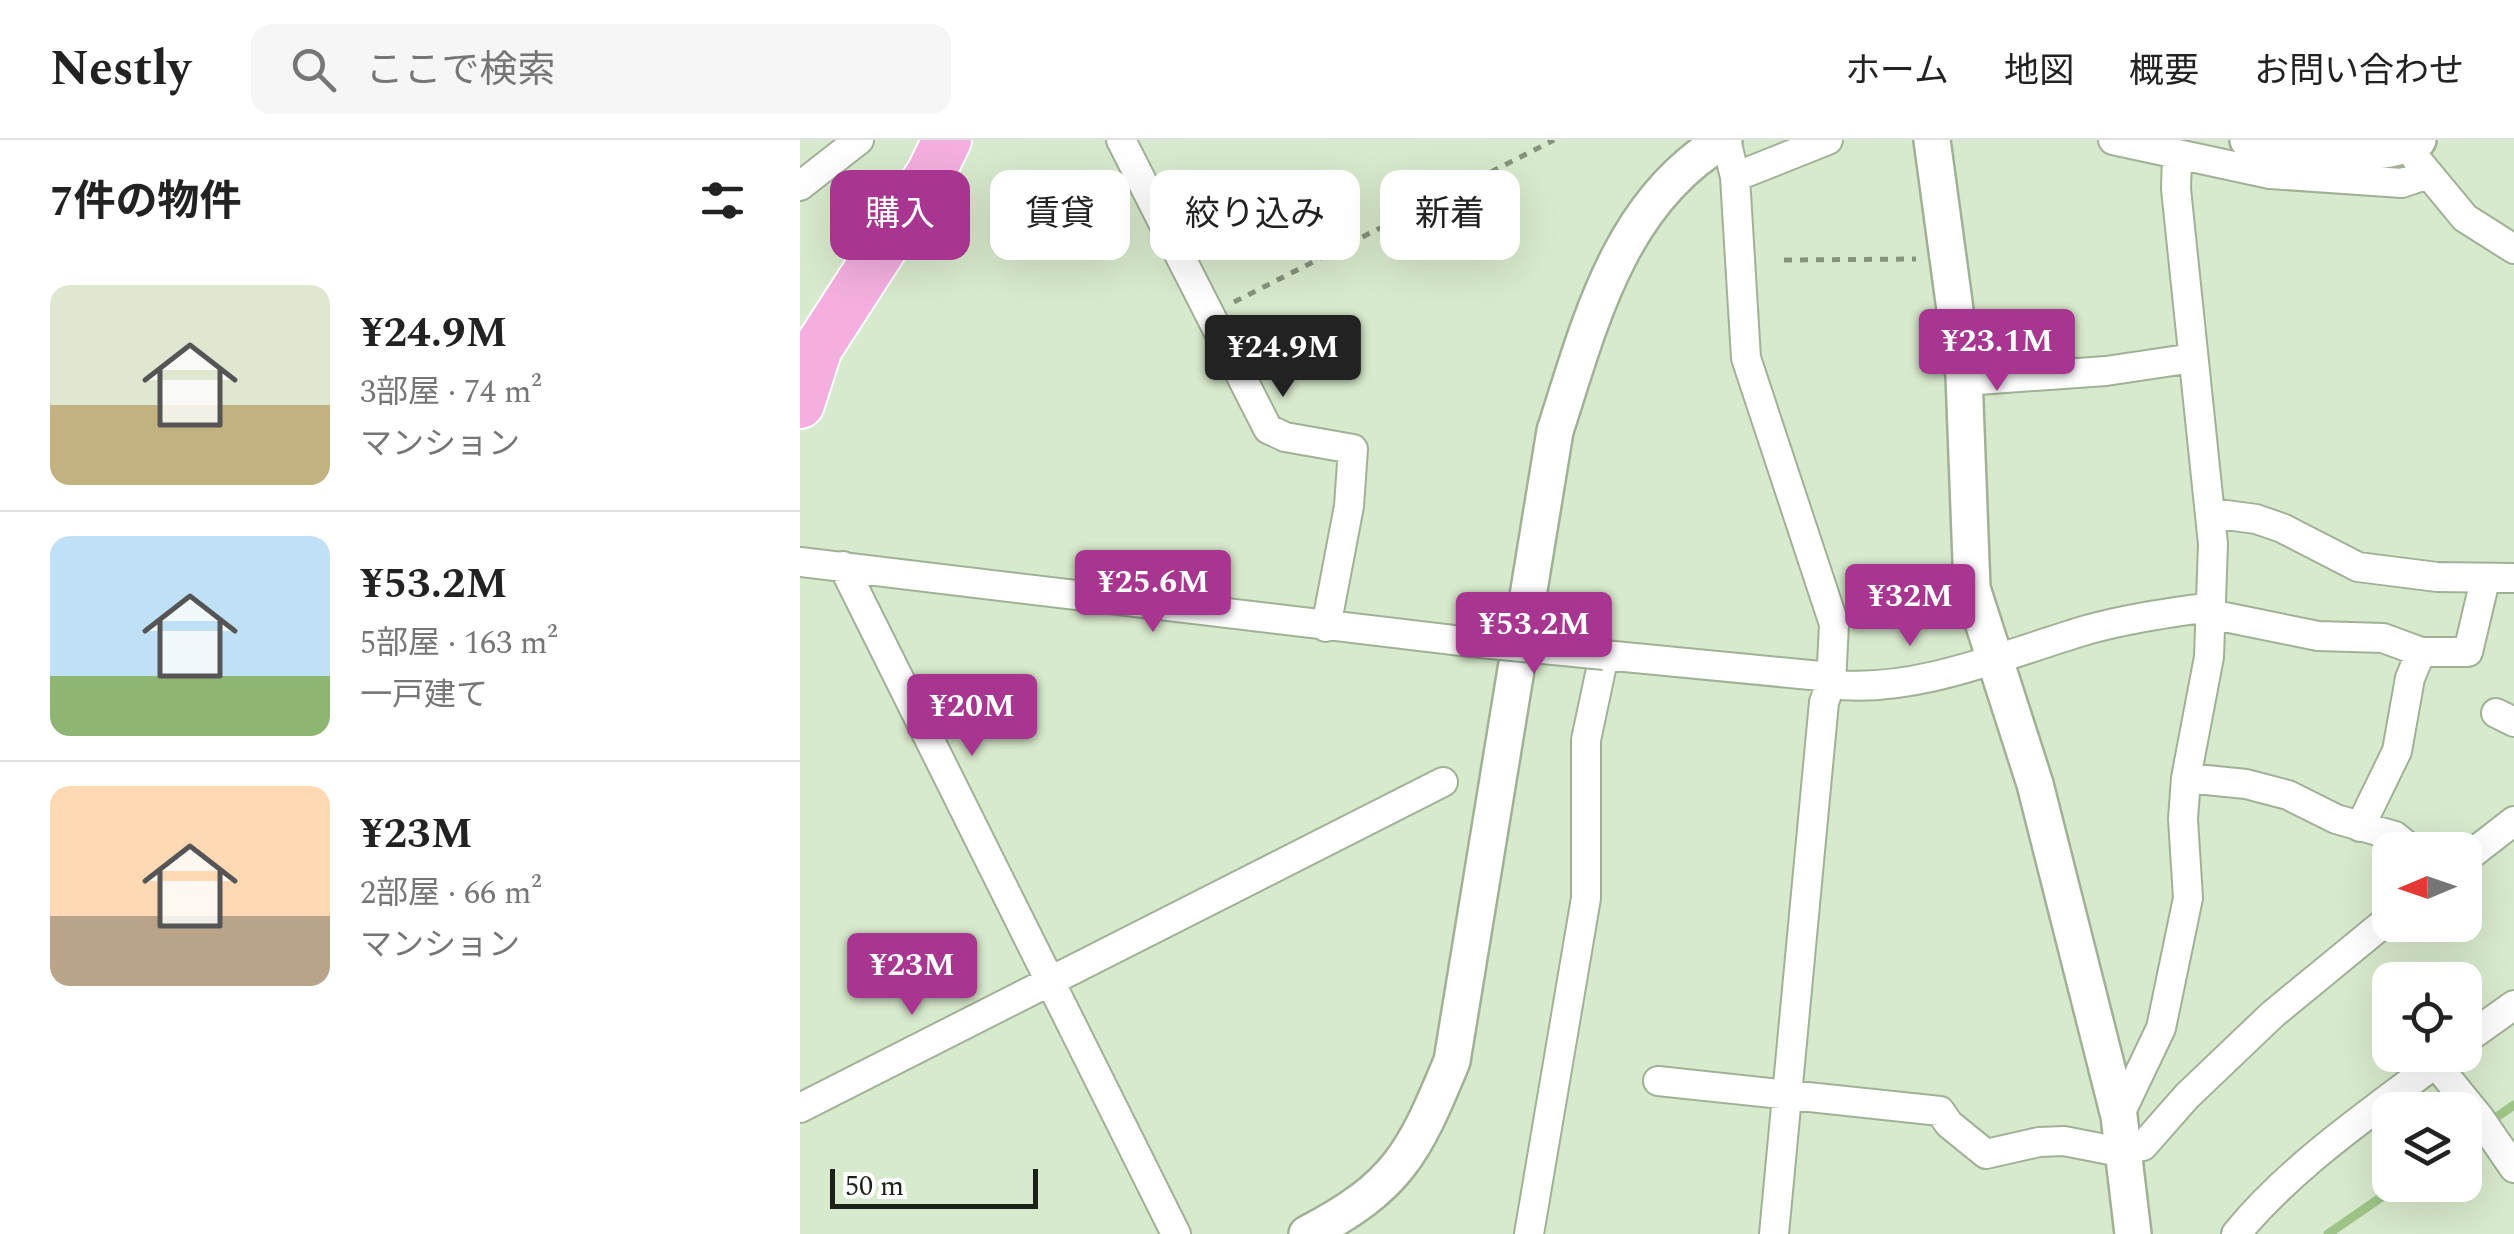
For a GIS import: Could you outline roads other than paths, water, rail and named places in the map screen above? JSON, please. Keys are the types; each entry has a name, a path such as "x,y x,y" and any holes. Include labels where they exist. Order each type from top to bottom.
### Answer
{"highway":[{"path":"800,404 818,348 931,173 947,140"}],"street":[{"path":"800,186 859,140"},
{"path":"1121,140 1268,429 1285,437 1353,449 1349,506 1326,627"},
{"path":"1306,1234 1348,1212 1394,1175 1425,1125 1452,1061 1555,431 1587,332 1621,247 1672,180 1729,155 1828,140"},
{"path":"1932,140 1964,381 1972,588 2035,784 2121,1133 2133,1234"},
{"path":"2113,140 2270,174 2402,183 2428,174"},
{"path":"2248,140 2336,153 2412,143 2428,174 2465,218 2514,249"},
{"path":"1729,155 1746,358 1834,624 1774,1234"},
{"path":"2121,1133 2161,1028 2188,898 2183,819 2186,778 2205,692 2210,610 2211,513 2176,189 2177,156"},
{"path":"1964,381 2106,371 2193,358"},
{"path":"2211,513 2256,518 2358,566 2484,580 2514,578"},
{"path":"800,562 1326,627 1831,680 1860,688 1994,660 2113,624 2210,610 2318,636 2383,638 2421,652 2468,652 2484,580"},
{"path":"842,566 1176,1234"},
{"path":"2360,827 2397,750 2410,678 2421,652"},
{"path":"1529,1234 1586,898 1586,740 1604,655"},
{"path":"2186,778 2246,784 2288,795 2336,819 2379,832"},
{"path":"800,1108 1443,782"},
{"path":"2482,846 2514,821"},
{"path":"1658,1081 1940,1111 1949,1124 1986,1154 2039,1142 2121,1133 2143,1146 2187,1096 2273,1014 2372,933"},
{"path":"2482,1028 2514,1005"},
{"path":"2236,1234 2258,1207 2313,1158 2423,1072"},
{"path":"2449,1072 2514,1168"}],"waterway":[{"path":"2482,1127 2514,1105"},
{"path":"2328,1234 2374,1202"}]}
